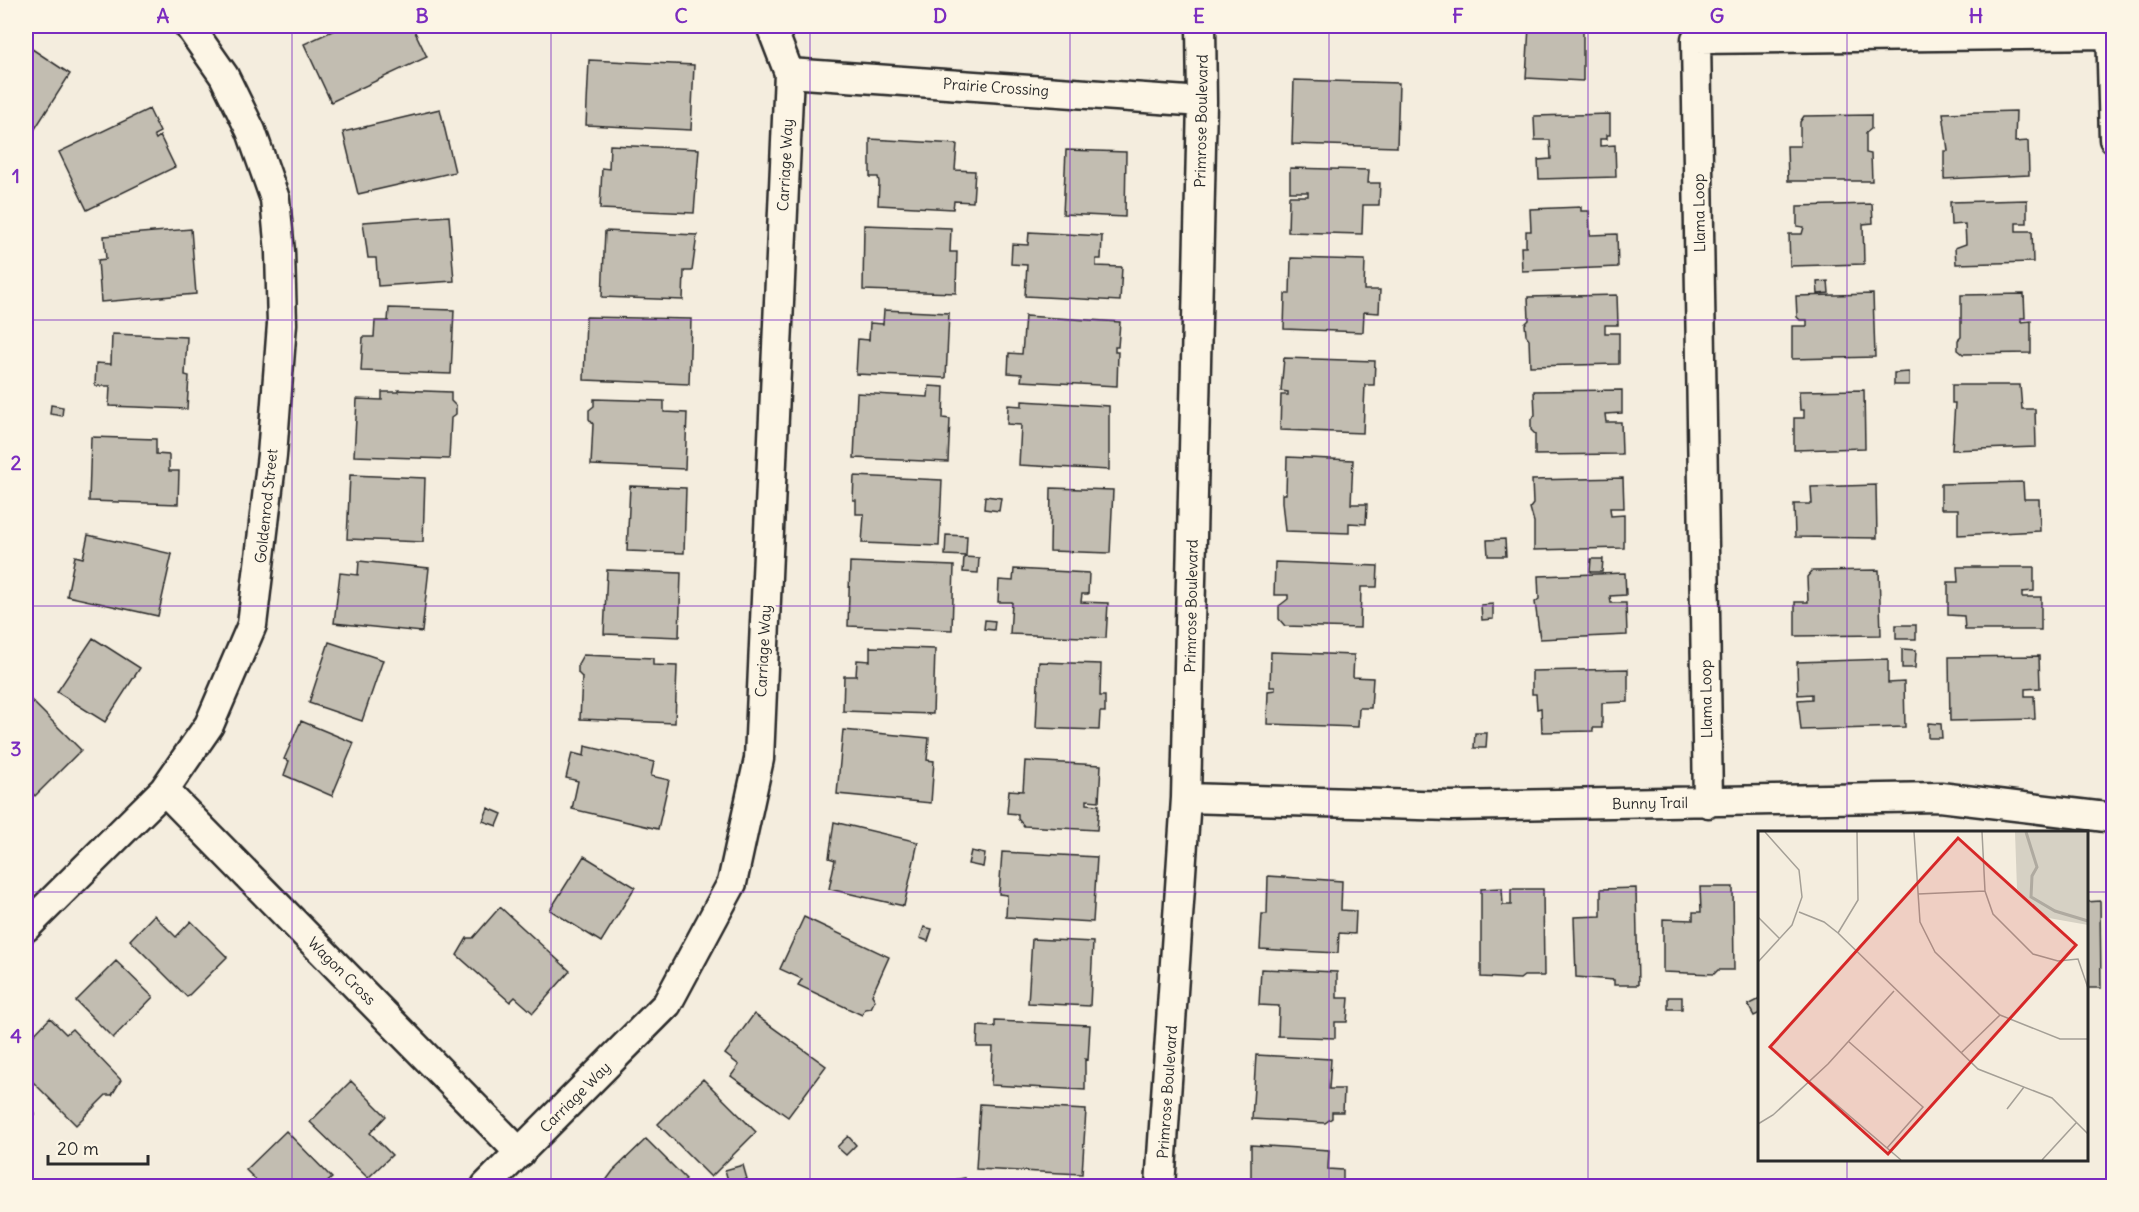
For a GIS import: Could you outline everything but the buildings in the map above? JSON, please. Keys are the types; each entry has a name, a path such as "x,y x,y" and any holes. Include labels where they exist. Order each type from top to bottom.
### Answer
{"street":[{"name":"Goldenrod Street","path":"26,927 164,790 209,725 252,625 272,455 282,324 280,252 275,199 251,131 224,76 189,26"},
{"name":"Carriage Way","path":"486,1186 667,1004 732,883 759,759 789,73 771,26"},
{"name":"Primrose Boulevard","path":"1161,1186 1186,798 1202,102 1201,26"},
{"path":"2111,30 2114,139"},
{"name":"Llama Loop","path":"1708,803 1696,39 2111,30"},
{"name":"Prairie Crossing","path":"789,73 1202,102"},
{"name":"Wagon Cross","path":"164,790 520,1152"},
{"name":"Bunny Trail","path":"1186,798 1451,806 1940,797 2114,818"}]}
